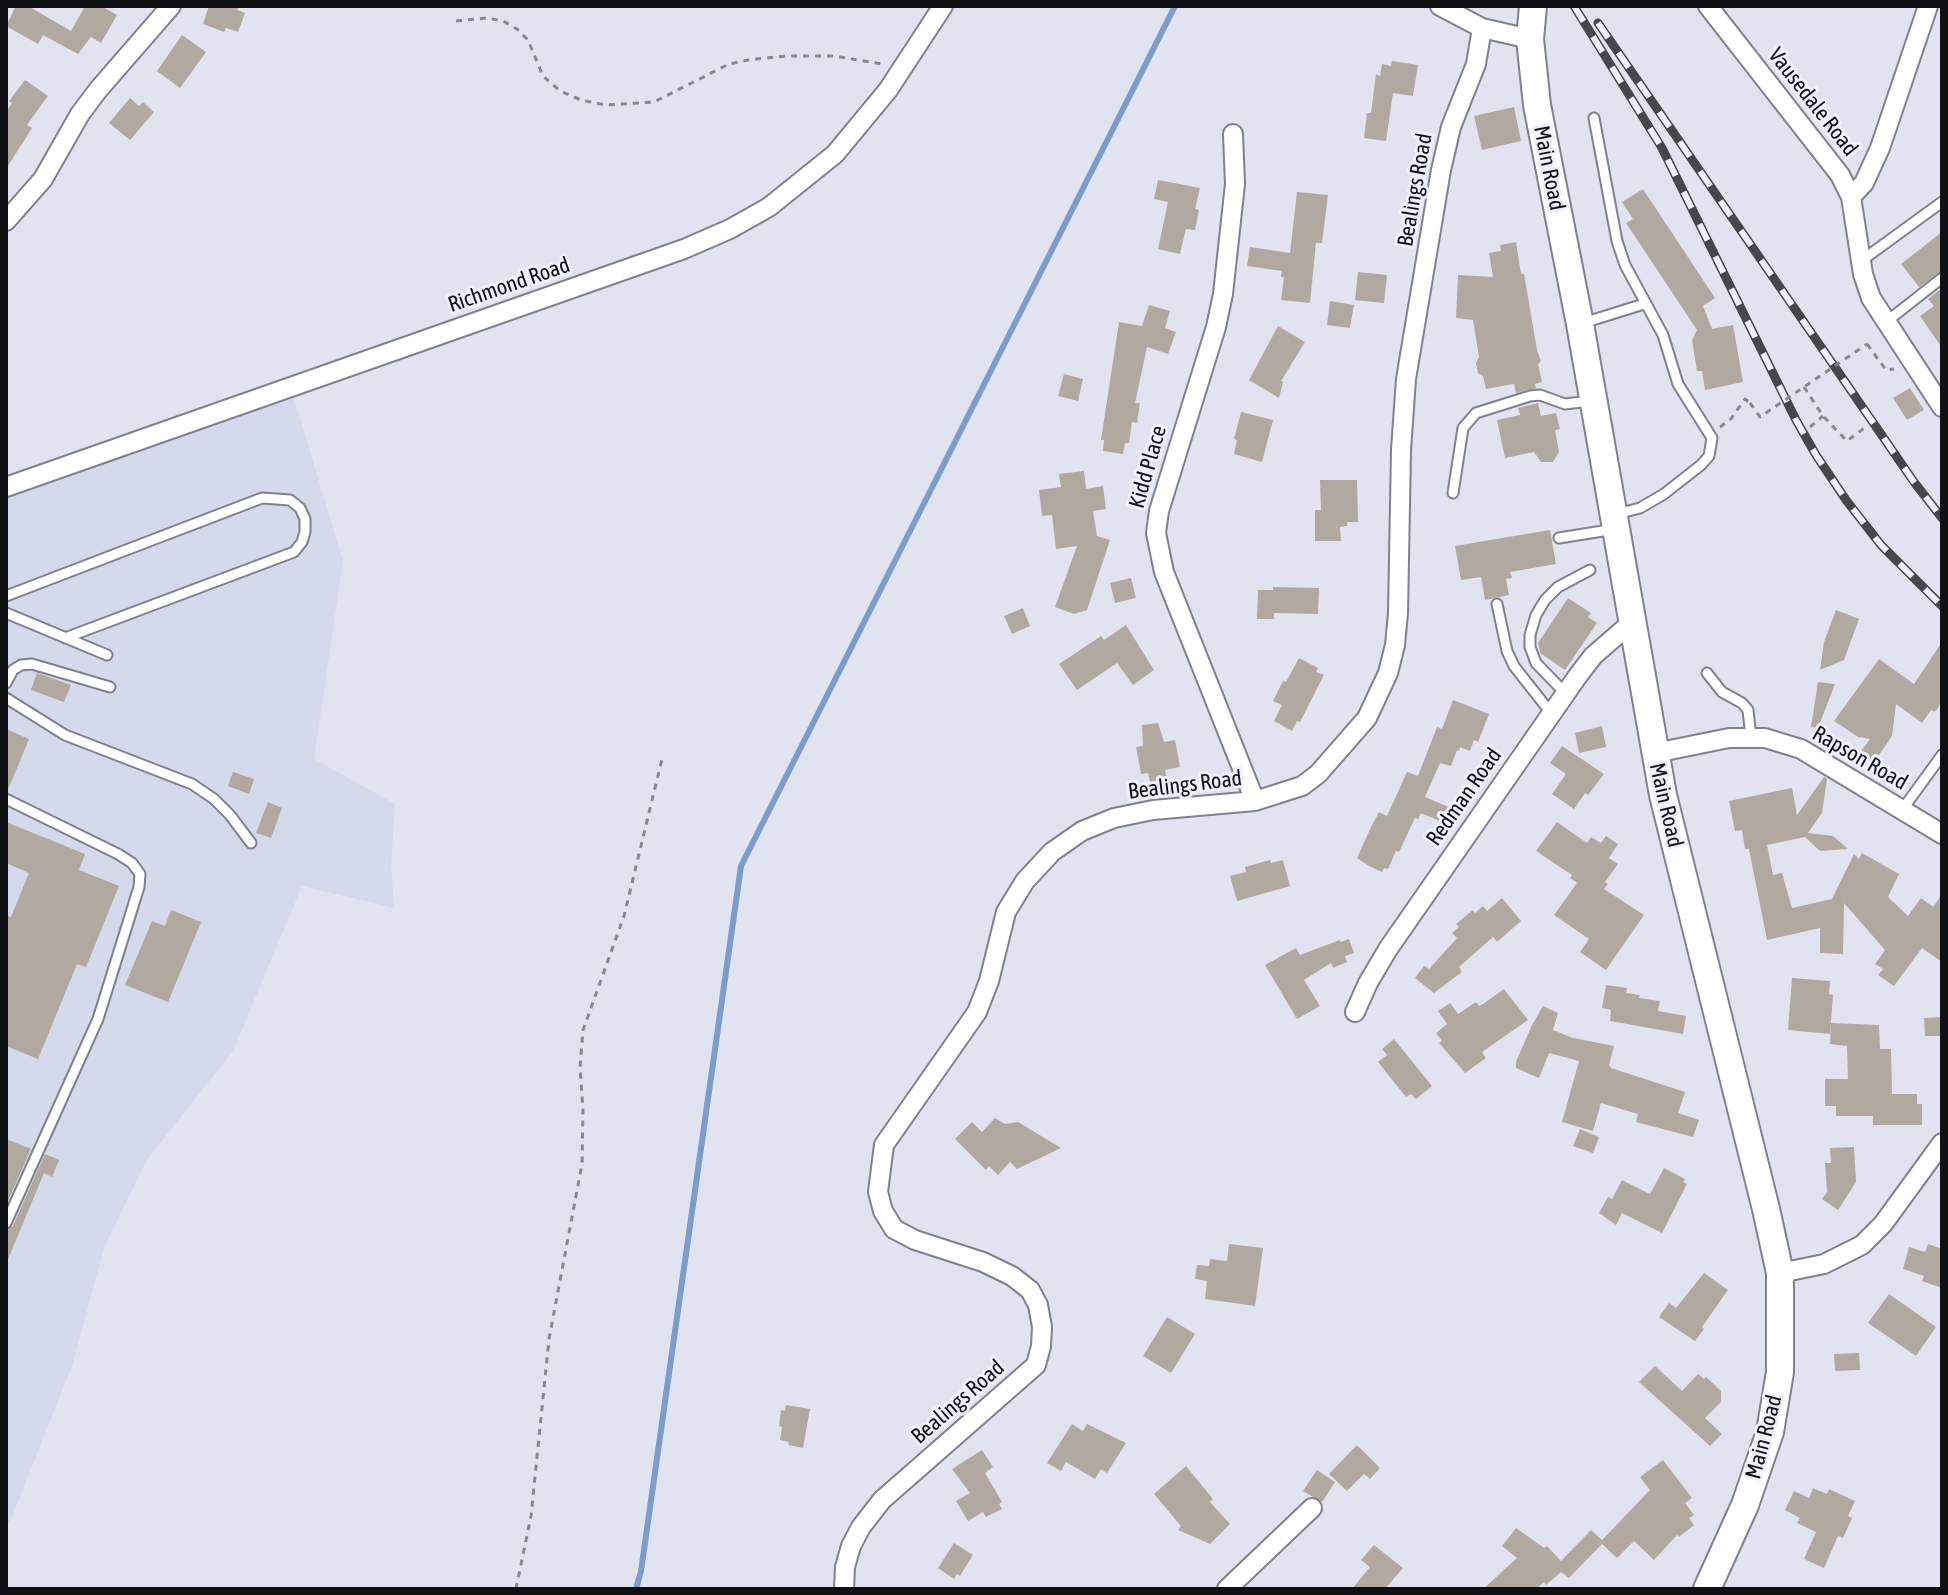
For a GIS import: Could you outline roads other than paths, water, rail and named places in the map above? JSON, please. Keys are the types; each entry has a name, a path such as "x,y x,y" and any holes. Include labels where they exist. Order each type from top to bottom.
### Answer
{"main road":[{"name":"Main Road","path":"1533,6 1530,39 1537,105 1580,324 1655,753 1674,844 1780,1273 1780,1372 1770,1432 1745,1505 1707,1589"}],"street":[{"path":"6,221 43,179 80,114 98,90 171,6"},
{"name":"Richmond Road","path":"6,487 684,249 730,229 769,207 835,154 902,69 943,6"},
{"path":"1440,6 1482,28 1530,39"},
{"name":"Vausedale Road","path":"1708,6 1830,159 1851,197 1861,261 1871,298 1942,407"},
{"path":"1851,197 1864,183 1880,148 1928,6"},
{"name":"Bealings Road","path":"844,1589 845,1567 851,1546 875,1509 1036,1365 1041,1346 1038,1305 1030,1290 1012,1276 983,1262 915,1240 894,1229 883,1211 878,1192 884,1145 977,1012 989,981 1006,912 1025,881 1052,852 1082,831 1114,818 1153,810 1255,801 1302,786 1318,774 1367,718 1388,673 1398,613 1401,450 1406,379 1441,170 1454,116 1476,64 1482,28"},
{"name":"Kidd Place","path":"1233,134 1234,211 1223,294 1216,327 1159,511 1156,533 1164,572 1255,801"},
{"name":"Redman Road","path":"1355,1012 1388,949 1552,713 1593,656 1631,623"},
{"name":"Rapson Road","path":"1655,753 1709,741 1765,738 1801,749 1942,834"},
{"path":"1780,1273 1824,1264 1862,1245 1939,1155"},
{"path":"1227,1589 1312,1508"}],"lane":[{"path":"1559,538 1615,522 1664,494 1701,465 1712,448 1710,433 1678,384 1663,335 1644,304 1617,241 1594,118"},
{"path":"1861,261 1942,202"},
{"path":"1886,322 1942,278"},
{"path":"1580,324 1644,304"},
{"path":"1453,493 1463,428 1476,413 1530,396 1540,395 1565,404 1593,400"},
{"path":"6,596 262,498 290,500 300,508 305,519 305,532 294,552 65,638"},
{"path":"1566,694 1536,663 1530,647 1530,635 1545,600 1558,587 1590,570"},
{"path":"1497,604 1507,651 1514,666 1552,713"},
{"path":"6,613 107,655"},
{"path":"6,683 13,670 32,664 110,687"},
{"path":"1707,673 1722,692 1748,710 1751,737"},
{"path":"6,698 65,735 192,784 222,807 251,843"},
{"path":"1902,810 1942,755"},
{"path":"6,799 118,854 132,863 140,874 139,887 98,1019 6,1223"}],"waterway":[{"path":"636,1589 741,866 1175,6"}],"railway":[{"path":"1574,6 1662,148 1816,455 1881,545 1942,606"},
{"path":"1598,23 1914,482 1942,518"}]}
